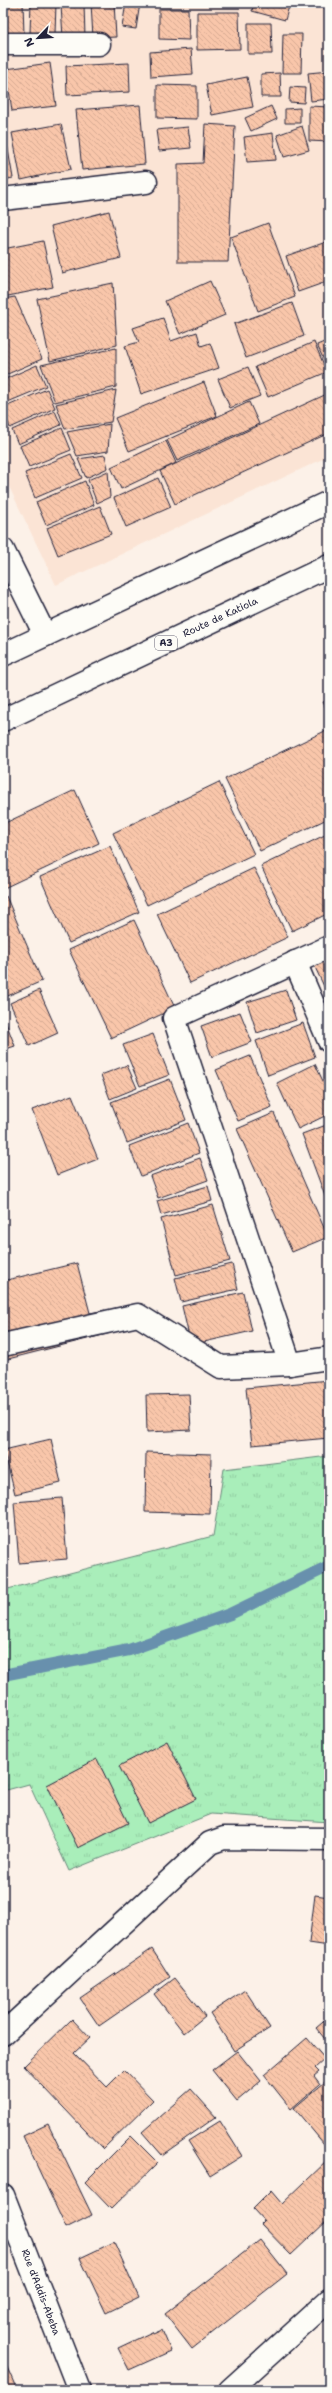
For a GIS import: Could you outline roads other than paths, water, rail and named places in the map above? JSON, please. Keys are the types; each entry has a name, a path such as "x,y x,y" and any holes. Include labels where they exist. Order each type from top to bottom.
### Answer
{"main road":[{"path":"3,44 99,44"},
{"path":"3,199 146,182"},
{"path":"3,655 329,502"},
{"path":"3,550 45,635"},
{"name":"Route de Katiola","path":"3,720 329,566"},
{"path":"290,1364 174,1018 329,947"},
{"path":"295,962 329,1041"},
{"path":"3,1345 138,1315 221,1366 290,1364 329,1358"},
{"path":"3,2034 210,1843 224,1838 329,1839"},
{"name":"Rue d'Addis-Abeba","path":"3,2195 79,2390"},
{"path":"230,2390 329,2300"}],"waterway":[{"path":"3,1675 129,1650 230,1614 329,1566"}]}
